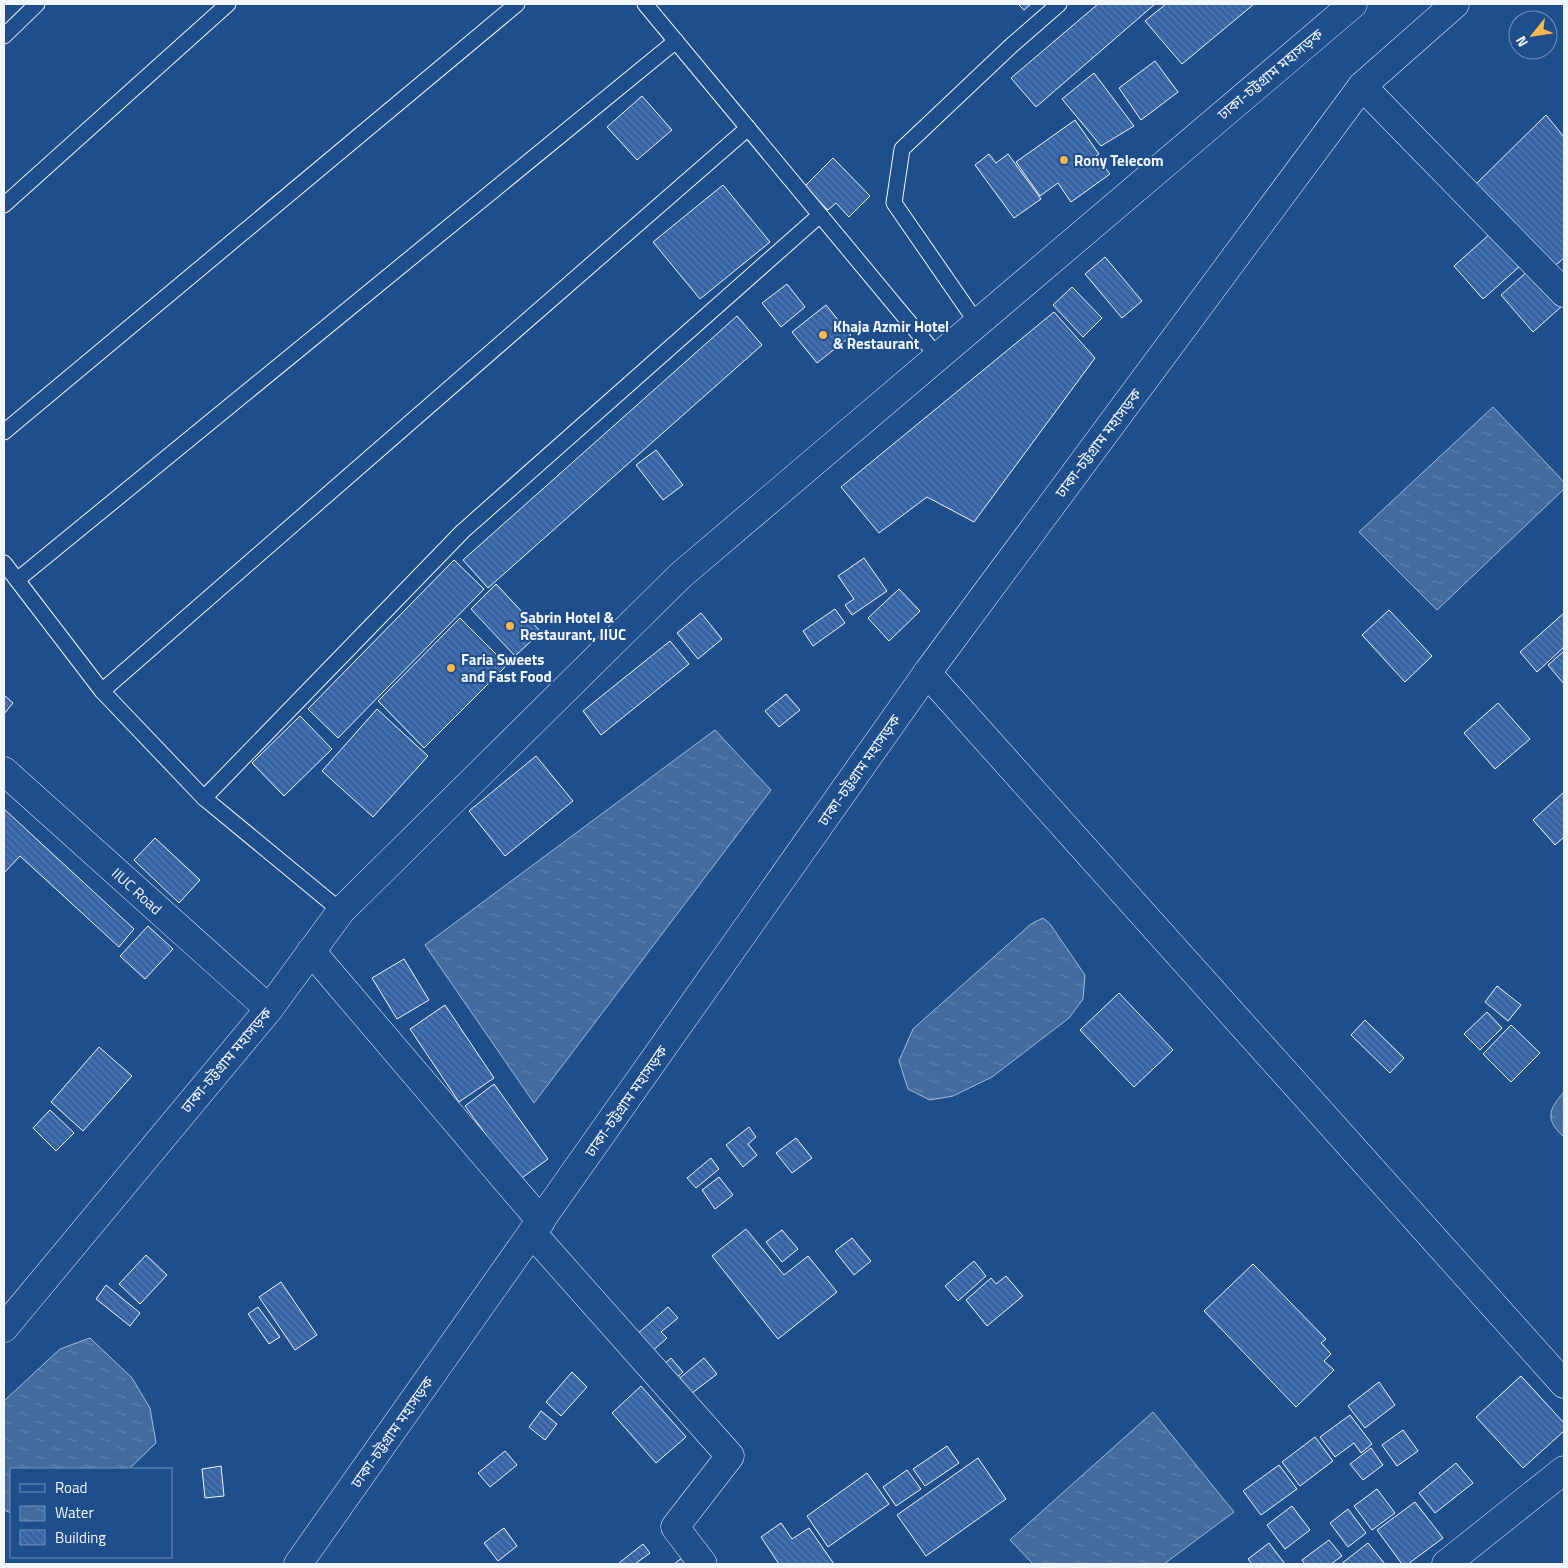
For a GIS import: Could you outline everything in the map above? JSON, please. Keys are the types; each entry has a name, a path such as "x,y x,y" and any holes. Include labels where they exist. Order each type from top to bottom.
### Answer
{"main road":[{"name":"ঢাকা-চট্টগ্রাম মহাসড়ক","path":"4,1328 270,1009 341,911 682,575 1352,4"},
{"name":"ঢাকা-চট্টগ্রাম মহাসড়ক","path":"298,1564 927,673 1362,86 1454,4"},
{"path":"1362,86 1564,293"},
{"path":"927,673 1564,1384"},
{"name":"IIUC Road","path":"4,771 270,1009"},
{"path":"311,951 536,1227 730,1456 675,1527 704,1564"},
{"path":"1446,1564 1564,1470"}],"lane":[{"path":"4,36 36,4"},
{"path":"4,204 228,4"},
{"path":"4,432 517,4"},
{"path":"977,323 894,203 902,149 1012,45 1059,4"},
{"path":"650,5 676,41 938,357"},
{"path":"17,580 676,41"},
{"path":"102,692 748,128"},
{"path":"204,798 463,531 820,215"},
{"path":"4,563 102,692 204,798 341,911"}],"water":[{"path":"1493,407 1564,482 1564,489 1437,610 1359,532"},
{"path":"715,730 771,790 534,1103 425,945"},
{"path":"1043,918 1050,924 1085,975 1083,999 1069,1018 992,1077 953,1096 930,1100 908,1089 899,1061 913,1029 1031,924"},
{"path":"1564,1092 1564,1137 1551,1120 1551,1115 1555,1104"},
{"path":"90,1338 132,1378 150,1408 156,1443 130,1468 10,1468 10,1513 4,1510 4,1401 60,1349"},
{"path":"1153,1412 1234,1512 1164,1564 1033,1564 1010,1540"}],"building":[{"path":"1018,4 1031,4 1024,10"},
{"path":"1098,4 1155,4 1036,107 1011,78"},
{"path":"1166,4 1254,4 1182,64 1145,21"},
{"path":"1155,61 1178,92 1141,120 1119,88"},
{"path":"1094,73 1134,126 1101,146 1062,99"},
{"path":"642,96 672,130 637,160 607,127"},
{"path":"1546,115 1564,137 1564,258 1551,269 1475,185"},
{"path":"1075,120 1099,154 1096,156 1110,174 1071,202 1058,183 1040,196 1016,162"},
{"path":"989,154 996,163 1008,154 1041,199 1014,218 975,165"},
{"path":"833,158 870,196 849,217 836,203 828,210 805,186"},
{"path":"723,185 770,242 700,299 653,242"},
{"path":"1491,233 1520,266 1483,299 1454,266"},
{"path":"1105,257 1142,301 1122,318 1085,274"},
{"path":"1529,270 1562,306 1533,332 1501,295"},
{"path":"787,284 805,307 781,327 762,303"},
{"path":"1072,287 1102,318 1083,337 1053,305"},
{"path":"826,305 851,336 817,363 792,332"},
{"path":"1054,312 1095,358 974,522 927,497 879,533 841,487"},
{"path":"737,316 762,345 488,588 463,560"},
{"path":"656,450 683,485 663,500 636,465"},
{"path":"864,558 887,591 852,615 845,605 854,599 838,576"},
{"path":"454,560 484,589 338,738 308,709"},
{"path":"496,584 541,632 515,656 471,609"},
{"path":"899,589 920,611 889,641 868,618"},
{"path":"835,609 845,623 813,646 803,631"},
{"path":"1389,610 1432,656 1405,682 1362,635"},
{"path":"701,613 722,639 698,659 677,633"},
{"path":"1564,613 1564,647 1537,672 1520,652"},
{"path":"460,618 507,665 424,748 378,701"},
{"path":"670,641 689,664 601,735 583,711"},
{"path":"1564,651 1564,684 1548,665"},
{"path":"786,694 800,710 779,727 765,711"},
{"path":"4,695 13,703 4,714"},
{"path":"1498,703 1530,739 1495,769 1464,733"},
{"path":"377,709 428,756 373,817 322,771"},
{"path":"300,716 332,749 284,796 252,763"},
{"path":"536,756 573,801 505,856 469,811"},
{"path":"1564,792 1564,837 1555,845 1533,820"},
{"path":"4,809 134,929 119,947 20,856 4,873"},
{"path":"155,838 200,880 179,903 134,860"},
{"path":"148,926 173,949 145,979 120,956"},
{"path":"404,959 429,1000 397,1019 372,978"},
{"path":"1497,986 1521,1005 1508,1021 1485,1002"},
{"path":"1119,993 1173,1050 1134,1087 1080,1030"},
{"path":"445,1005 494,1078 459,1102 410,1029"},
{"path":"1487,1012 1502,1028 1480,1050 1464,1034"},
{"path":"1365,1020 1404,1058 1390,1073 1351,1035"},
{"path":"1511,1025 1540,1053 1511,1082 1483,1054"},
{"path":"99,1047 132,1076 83,1131 51,1102"},
{"path":"494,1084 548,1159 519,1180 465,1106"},
{"path":"50,1110 74,1133 56,1151 33,1128"},
{"path":"749,1127 756,1137 748,1144 757,1155 743,1167 726,1145"},
{"path":"796,1138 812,1158 792,1173 776,1153"},
{"path":"711,1158 719,1169 696,1188 687,1178"},
{"path":"719,1177 733,1195 715,1209 702,1190"},
{"path":"746,1229 784,1275 808,1256 837,1292 778,1339 712,1256"},
{"path":"782,1230 798,1249 782,1262 766,1242"},
{"path":"852,1238 871,1261 854,1275 835,1251"},
{"path":"146,1255 167,1275 140,1304 119,1284"},
{"path":"974,1261 986,1276 958,1301 945,1286"},
{"path":"1253,1264 1326,1339 1321,1343 1331,1354 1324,1361 1334,1370 1296,1407 1204,1311"},
{"path":"1006,1276 1023,1296 987,1326 966,1300 991,1278 996,1284"},
{"path":"281,1282 317,1335 295,1350 259,1297"},
{"path":"106,1285 140,1313 130,1326 96,1299"},
{"path":"258,1307 280,1337 269,1344 248,1314"},
{"path":"668,1307 678,1318 661,1332 667,1338 650,1353 635,1336"},
{"path":"671,1358 683,1372 673,1381 661,1367"},
{"path":"704,1358 717,1374 687,1397 675,1382"},
{"path":"572,1372 587,1387 561,1416 546,1402"},
{"path":"1521,1376 1564,1423 1564,1431 1523,1468 1476,1417"},
{"path":"1379,1382 1395,1405 1365,1428 1348,1406"},
{"path":"641,1386 686,1437 656,1463 612,1413"},
{"path":"541,1411 557,1424 545,1440 529,1427"},
{"path":"1350,1415 1372,1444 1361,1453 1354,1443 1335,1457 1320,1437"},
{"path":"1403,1430 1418,1451 1397,1466 1382,1445"},
{"path":"1315,1437 1333,1461 1300,1486 1282,1462"},
{"path":"947,1446 959,1463 925,1486 913,1469"},
{"path":"1371,1448 1383,1465 1363,1480 1350,1464"},
{"path":"505,1451 517,1465 490,1487 478,1473"},
{"path":"978,1458 1006,1499 926,1556 897,1515"},
{"path":"1456,1463 1473,1483 1435,1513 1419,1493"},
{"path":"1279,1465 1297,1489 1261,1515 1243,1491"},
{"path":"221,1466 224,1496 205,1498 202,1469"},
{"path":"907,1470 921,1489 896,1506 883,1487"},
{"path":"867,1473 889,1504 828,1547 807,1516"},
{"path":"1377,1489 1395,1513 1372,1530 1354,1506"},
{"path":"1415,1502 1443,1538 1408,1564 1402,1564 1377,1530"},
{"path":"1292,1506 1310,1530 1285,1549 1267,1525"},
{"path":"1348,1509 1366,1533 1348,1547 1330,1523"},
{"path":"781,1523 792,1539 809,1528 834,1564 779,1564 761,1537"},
{"path":"504,1528 517,1546 498,1561 484,1543"},
{"path":"1329,1540 1342,1556 1331,1564 1305,1564 1302,1560"},
{"path":"1269,1543 1285,1564 1252,1564 1248,1559"},
{"path":"1368,1543 1385,1564 1341,1564"},
{"path":"643,1544 650,1553 635,1564 619,1564 619,1563"},
{"path":"687,1554 695,1564 674,1564"}],"place":[{"name":"Rony Telecom","path":"1064,160"},
{"name":"Khaja Azmir Hotel & Restaurant","path":"823,335"},
{"name":"Sabrin Hotel & Restaurant, IIUC","path":"510,626"},
{"name":"Faria Sweets and Fast Food","path":"451,668"}]}
